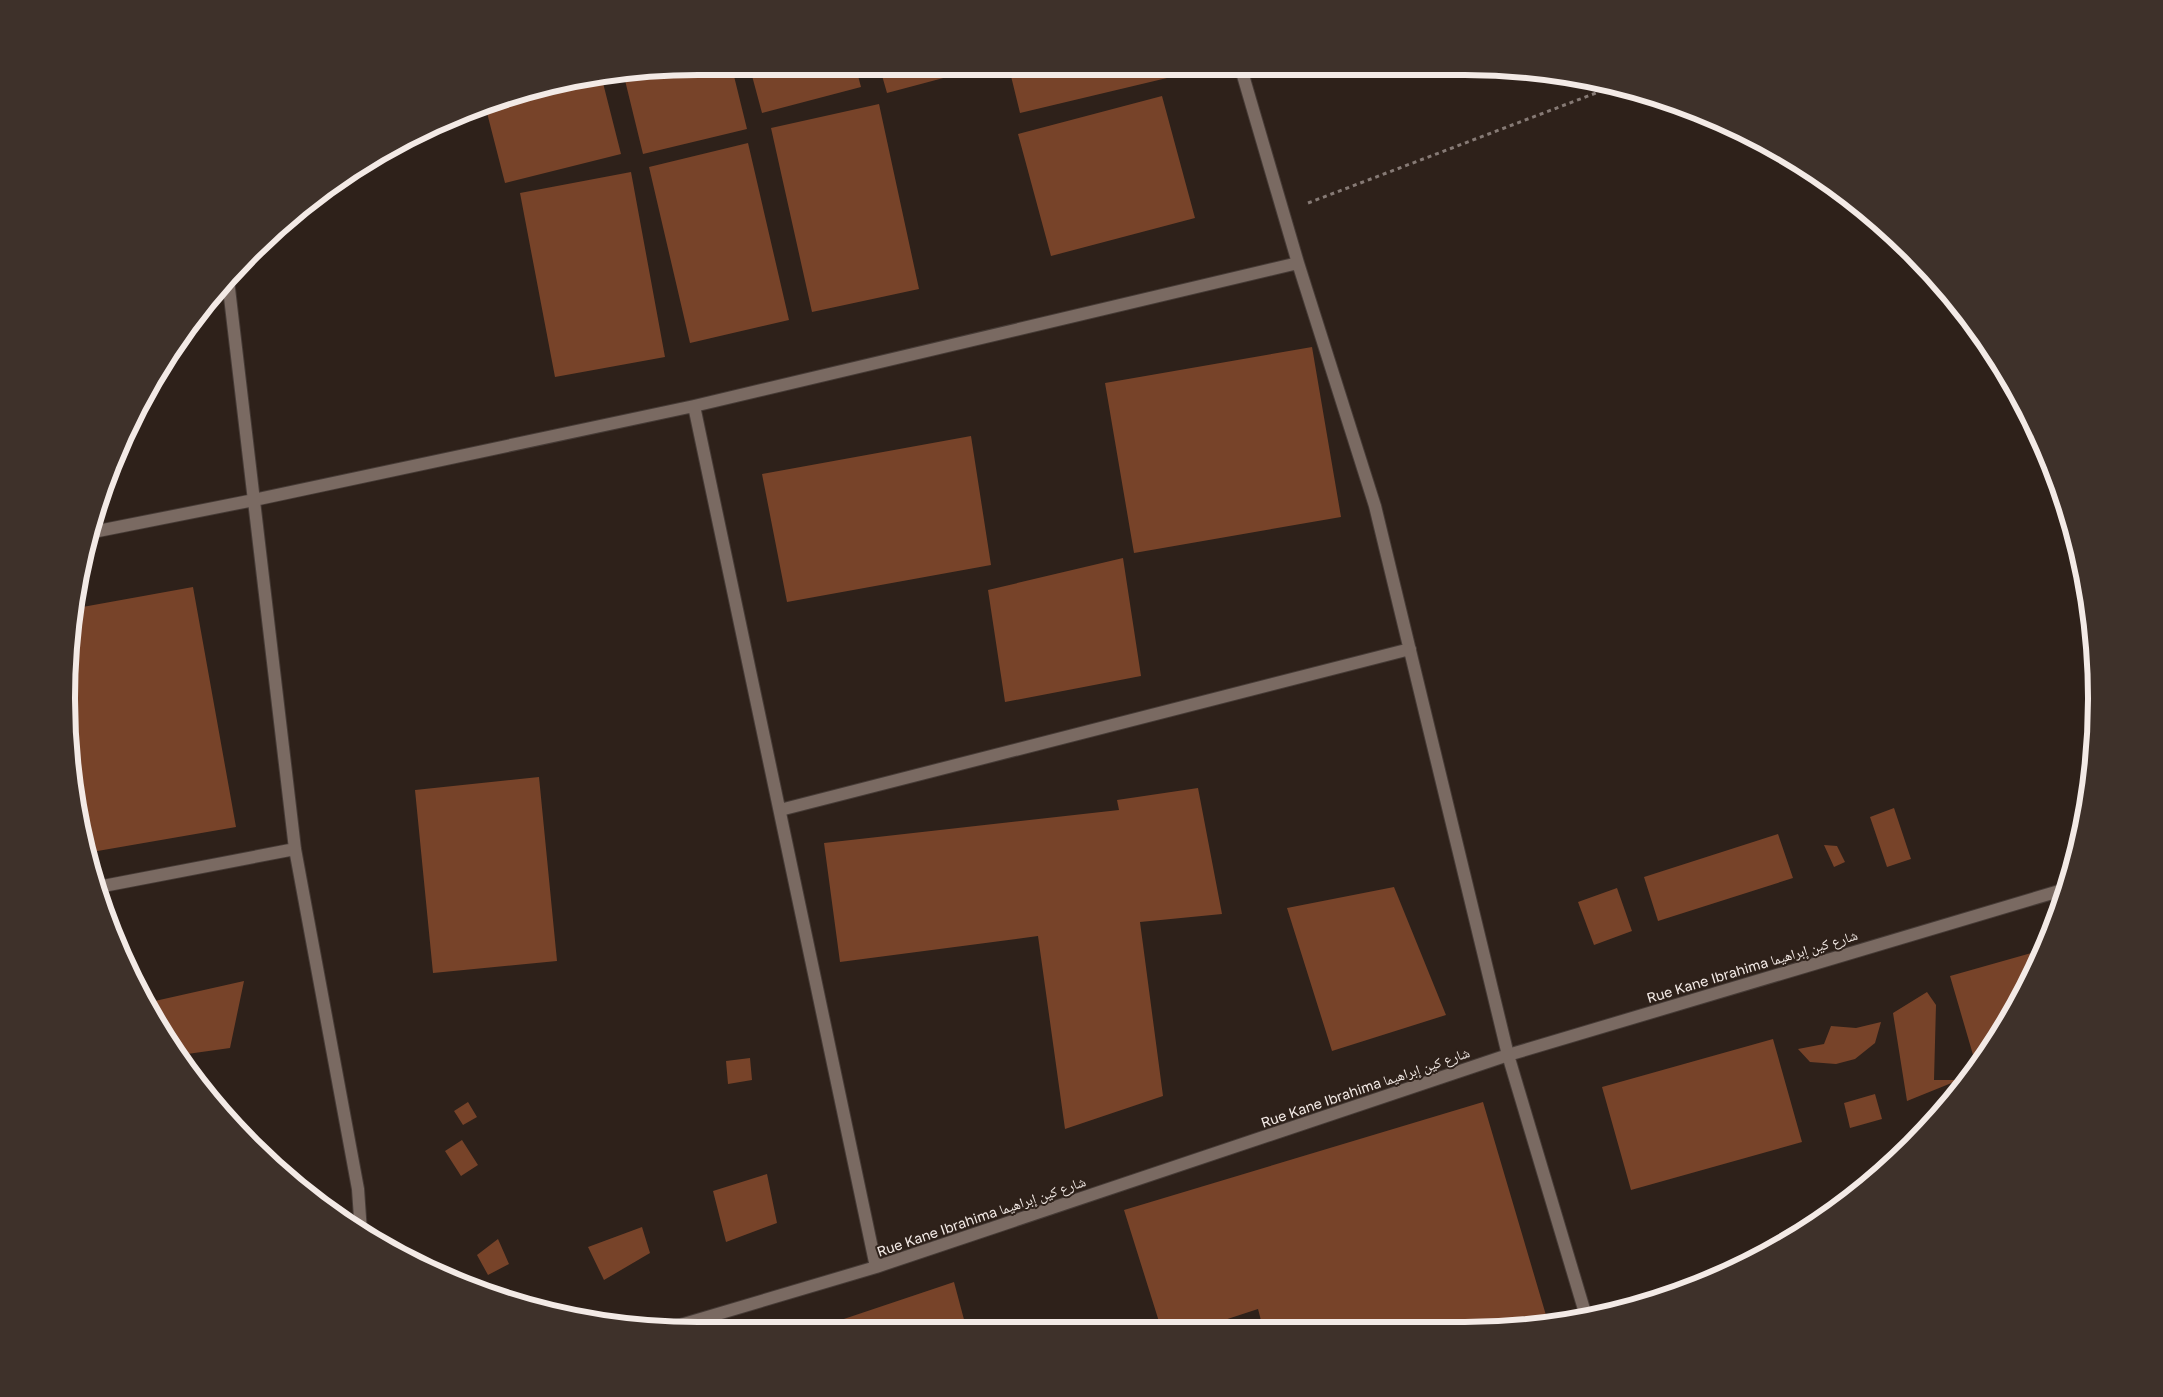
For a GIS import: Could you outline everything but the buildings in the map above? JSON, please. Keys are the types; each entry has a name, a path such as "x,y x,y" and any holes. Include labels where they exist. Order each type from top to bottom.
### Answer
{"street":[{"path":"1243,75 1298,262 1375,506 1456,848 1508,1055 1584,1310"},
{"path":"98,531 254,500 694,406 1298,262"},
{"path":"229,288 296,849 358,1189 360,1222"},
{"path":"694,406 876,1267"},
{"path":"780,810 1410,649"},
{"path":"104,886 296,849"},
{"name":"Rue Kane Ibrahima شارع كين إبراهيما","path":"691,1322 876,1267 1508,1055 2057,892"}],"path":[{"path":"1284,213 1602,91"}]}
